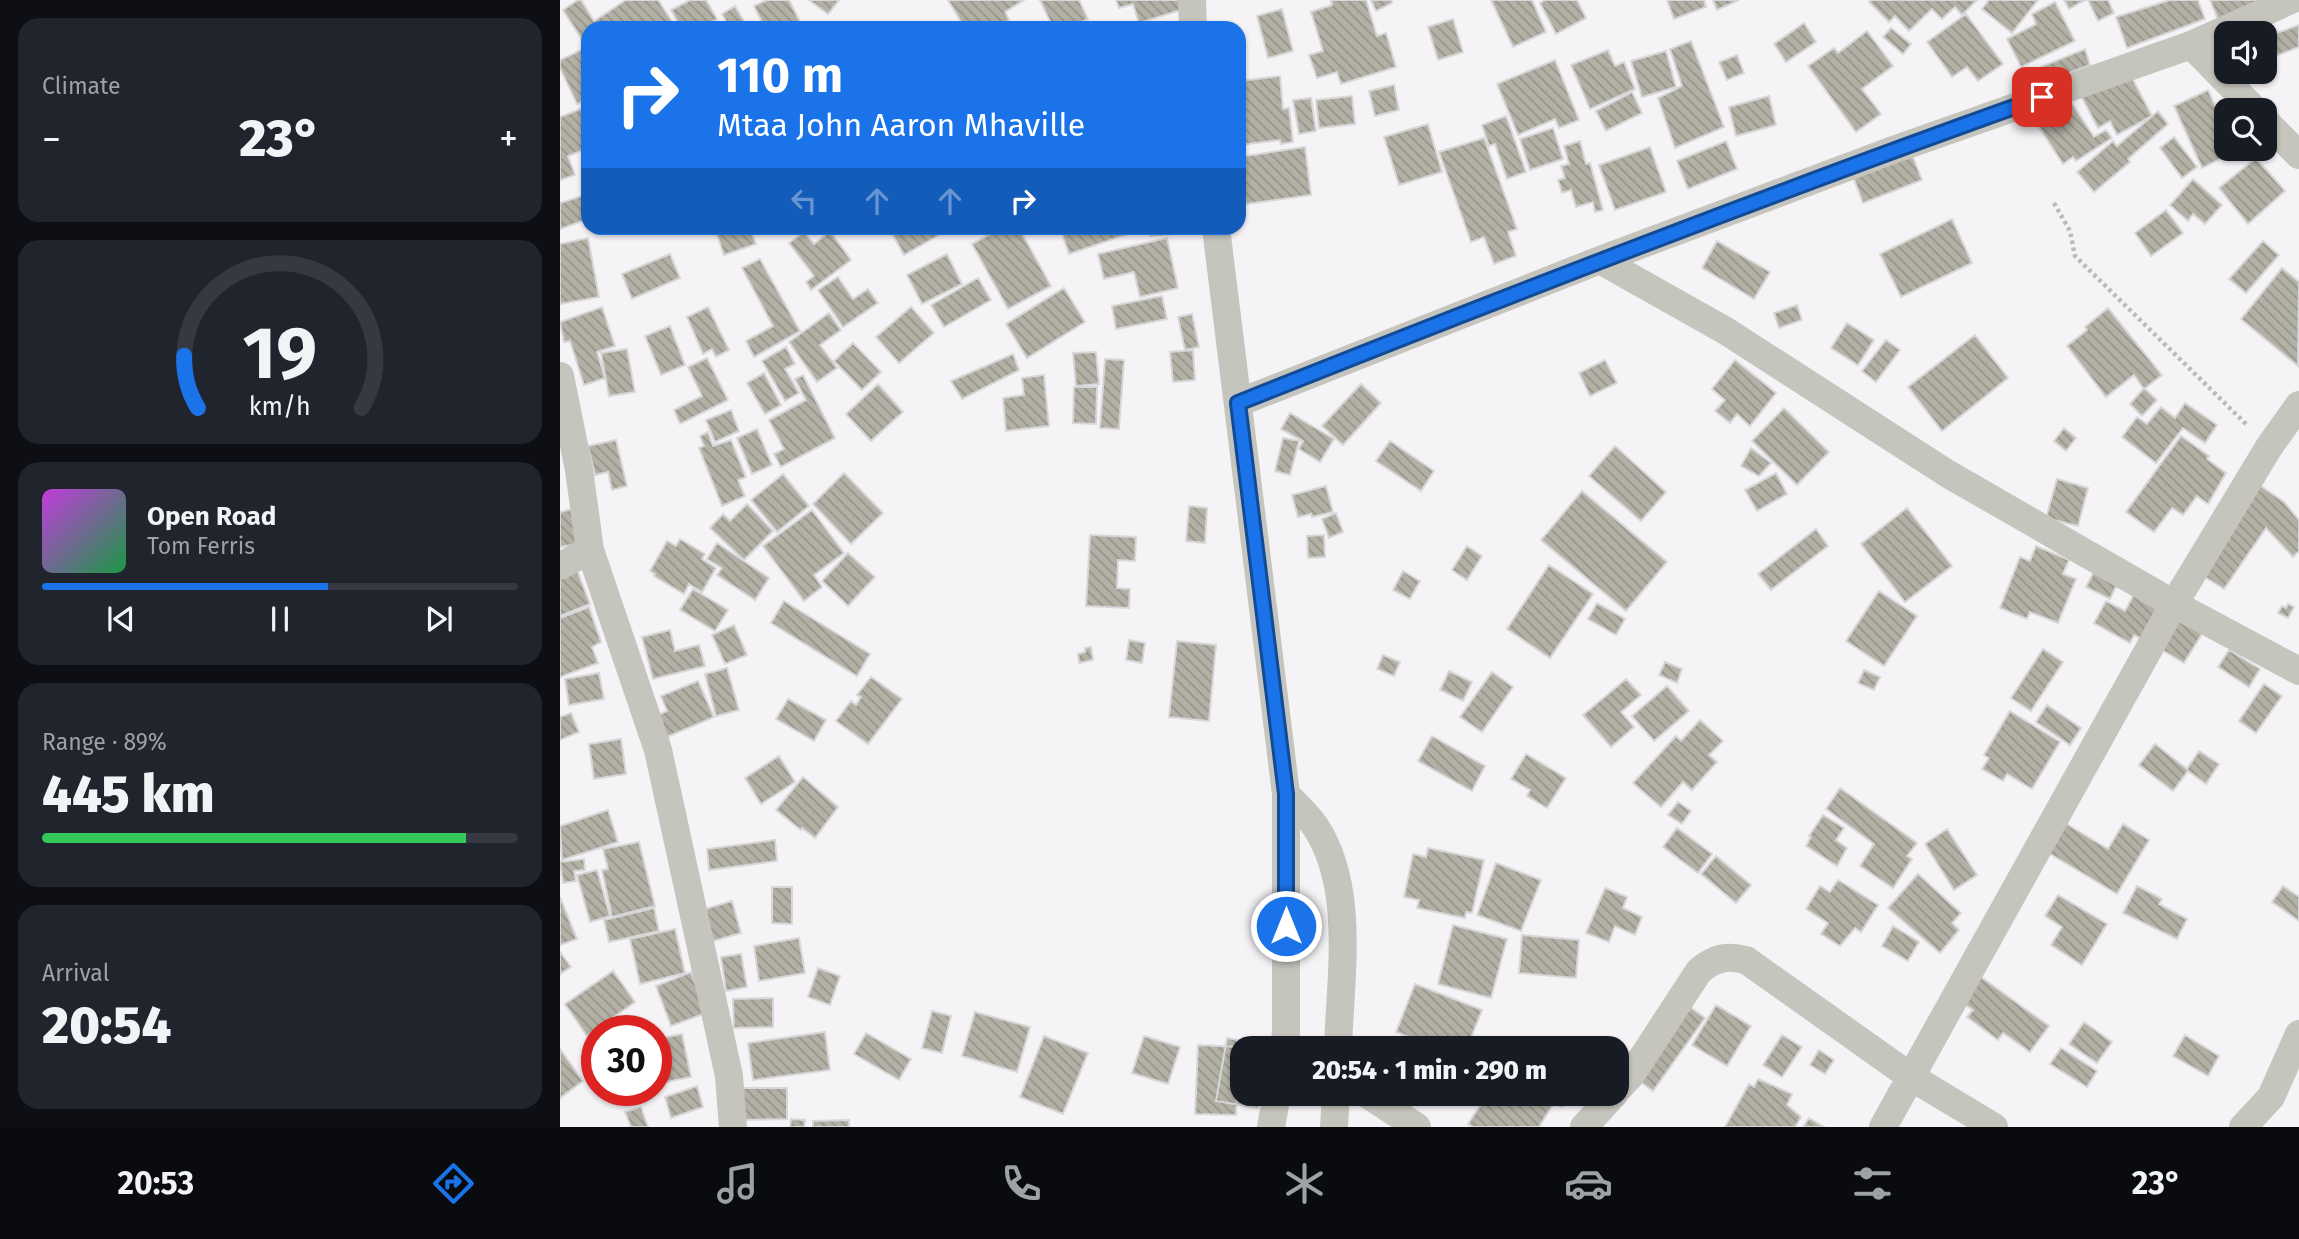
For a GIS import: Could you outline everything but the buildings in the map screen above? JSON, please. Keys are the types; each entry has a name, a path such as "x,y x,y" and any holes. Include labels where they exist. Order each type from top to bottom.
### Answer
{"street":[{"path":"1192,0 1194,21"},
{"path":"1238,403 1601,260 1893,150 2191,45 2291,0"},
{"path":"2191,45 2243,98"},
{"path":"2277,133 2299,155"},
{"path":"1217,235 1286,794 1286,1036"},
{"path":"1601,260 1726,331 1948,474 2174,604 2299,671"},
{"path":"560,376 579,470 590,550 658,750 729,1076 733,1127"},
{"path":"1883,1127 2174,604 2269,447 2299,405"},
{"path":"560,566 590,550"},
{"path":"2265,653 2299,689"},
{"path":"1286,794 1315,825 1332,860 1342,910 1338,1036"},
{"path":"1629,1076 1699,971 1709,962 1733,957 1746,960 1911,1077 1994,1127"},
{"path":"2243,1127 2271,1097 2299,1034"},
{"path":"1271,1127 1275,1106"},
{"path":"1334,1127 1335,1106"},
{"path":"1385,1106 1417,1127"},
{"path":"1584,1127 1603,1106"}],"path":[{"path":"2054,203 2070,231 2075,256 2269,447"}],"route":[{"path":"1286,926 1286,794 1238,403 1601,260 2042,97"}]}
